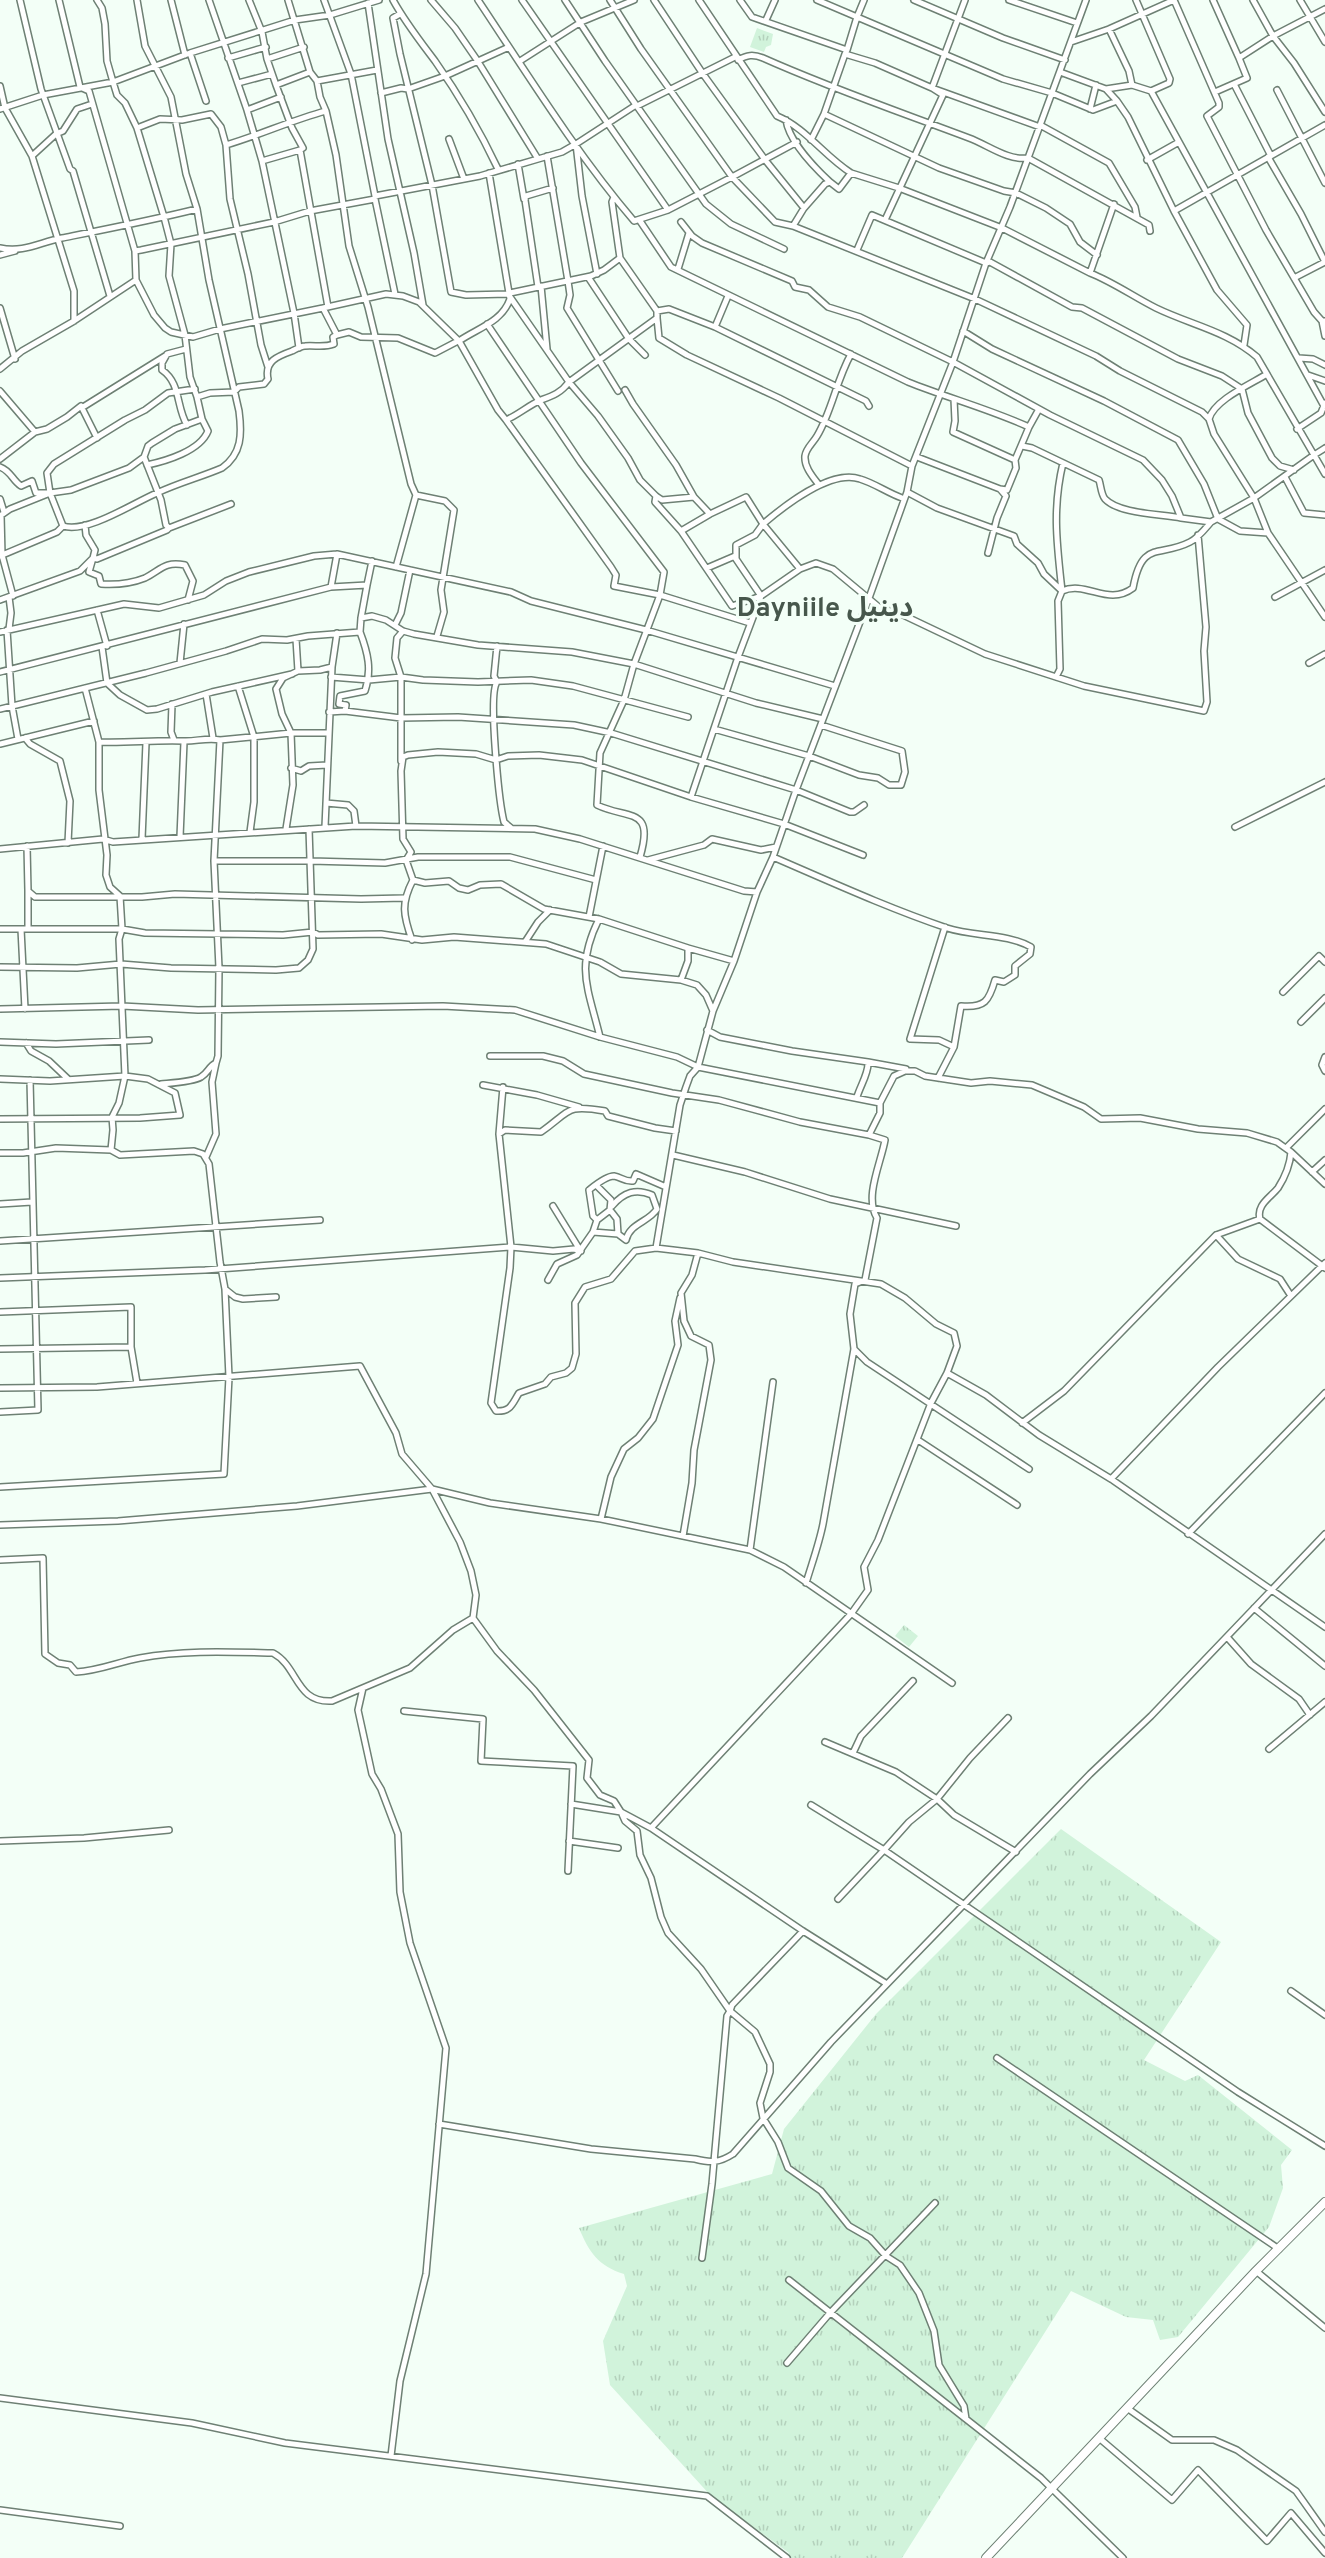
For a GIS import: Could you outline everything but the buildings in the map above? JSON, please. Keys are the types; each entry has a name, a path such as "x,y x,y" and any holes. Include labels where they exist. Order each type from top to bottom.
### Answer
{"street":[{"path":"20,0 43,95 56,134 70,169 73,171 110,296"},
{"path":"59,0 80,87"},
{"path":"97,0 102,8 107,62 113,82 117,95 125,103 137,128 171,244 169,276 185,335 202,419 208,431 204,438 173,459 147,465"},
{"path":"1,555 57,532 63,526 85,525 158,492 222,468 234,457 239,448 241,425 197,208 186,174 171,97 145,46 136,0"},
{"path":"171,0 206,101"},
{"path":"209,0 262,161 294,313 298,348"},
{"path":"249,0 262,32 267,59 276,85 291,120 292,128 303,148 300,150 326,308 337,335"},
{"path":"288,0 310,72 317,81 320,97 327,111 349,246 363,299 368,307 416,495 396,567"},
{"path":"324,0 351,74 395,294"},
{"path":"2,109 43,95 113,82 188,54 295,20 330,15 379,0"},
{"path":"393,0 400,14 445,76 473,121 498,169"},
{"path":"431,0 455,28 477,60 537,159"},
{"path":"478,0 576,144 634,221 640,221 668,210 766,161 797,142"},
{"path":"522,0 606,124 668,210"},
{"path":"565,0 713,210 731,224 784,249"},
{"path":"610,0 641,49 732,177 775,222 793,225 975,299 1096,356 1120,371 1202,412 1209,419 1214,434 1254,498 1268,533 1325,617"},
{"path":"520,61 581,22 634,0"},
{"path":"654,0 703,74 766,161 804,208"},
{"path":"699,0 737,59 755,82 768,106 777,116 786,120 811,140 838,165 851,173 899,188 1002,228 1158,309 1219,332 1244,345 1257,357 1268,374 1297,429 1325,474"},
{"path":"740,0 752,17 766,20 932,88 1040,126 1109,163 1136,207 1137,217"},
{"path":"766,20 775,0"},
{"path":"817,0 1003,79 1052,93 1090,109 1097,110 1117,101"},
{"path":"811,140 824,114 864,0"},
{"path":"914,0 1065,60"},
{"path":"932,88 965,0"},
{"path":"1009,0 1077,24"},
{"path":"656,1248 660,1208 673,1155 684,1094 690,1076 698,1067 713,1011 734,961 757,892 773,857 907,492 912,466 953,362 986,263 1016,193 1086,0"},
{"path":"1106,89 1132,85 1151,91 1169,83 1170,79 1136,0"},
{"path":"1071,42 1108,29 1174,0 1219,105 1207,116 1294,278 1323,321 1325,336"},
{"path":"1213,0 1247,78 1215,92"},
{"path":"1253,0 1273,36 1294,63 1325,112"},
{"path":"1300,0 1325,42"},
{"path":"368,3 388,139 401,192 423,309"},
{"path":"1239,58 1273,36 1325,9"},
{"path":"400,14 393,18 432,185 451,292 466,295 508,294 510,296 539,286 597,274 620,258"},
{"path":"1108,29 1128,71 1132,85"},
{"path":"228,58 266,47"},
{"path":"267,59 304,47"},
{"path":"381,93 408,89 445,76 509,47"},
{"path":"135,251 274,222 309,211 464,179 547,156 576,144 637,105 737,59 754,55 929,125 969,138 1015,159 1029,158 1137,217 1149,225 1150,231"},
{"path":"317,81 377,70"},
{"path":"276,85 310,72"},
{"path":"1060,72 1106,89 1128,117 1147,160 1217,290 1247,325 1244,345"},
{"path":"238,83 272,74"},
{"path":"1234,84 1325,261 1294,278"},
{"path":"1090,109 1096,85"},
{"path":"0,86 2,109 32,156 74,291 74,321"},
{"path":"80,87 89,91 128,224 135,251 136,280 154,315 165,328 171,332 193,337 376,295 395,294 413,300 458,341 498,410 611,567 616,575 614,586 660,595 750,623"},
{"path":"885,220 943,94 932,88"},
{"path":"1277,90 1325,183"},
{"path":"1151,91 1255,284 1324,404 1321,414 1297,429"},
{"path":"247,110 281,97"},
{"path":"32,156 56,134 63,131 77,109 93,104"},
{"path":"226,145 255,136 291,120 327,111"},
{"path":"137,128 160,119 175,120 211,114 221,126 226,145 230,199 261,345 268,367"},
{"path":"824,114 914,157 987,186 1016,193 1067,222 1080,242 1097,255"},
{"path":"786,120 789,132 807,160 830,182 839,189 851,173"},
{"path":"1174,211 1325,125"},
{"path":"449,139 464,179"},
{"path":"1147,160 1179,142"},
{"path":"576,144 582,196 597,274"},
{"path":"262,161 300,150"},
{"path":"547,156 570,295 567,308 618,392"},
{"path":"518,164 539,286 547,349"},
{"path":"489,173 510,296 568,382 598,416 628,458 640,480 662,500 694,497"},
{"path":"793,225 804,208 830,182"},
{"path":"525,200 526,196 553,188"},
{"path":"614,197 612,202 620,258 657,314 659,338 912,466"},
{"path":"1090,273 1114,204"},
{"path":"0,255 57,239 91,234 197,208"},
{"path":"857,250 872,215 986,263 990,262 1072,307 1082,308 1178,359 1222,376 1242,389 1248,413 1272,458 1280,466 1294,470"},
{"path":"640,221 668,264 728,296 908,382 984,407 1029,427"},
{"path":"681,222 689,233 702,243 792,281 795,287 809,290 828,307 846,311 953,362 1039,409 1143,460 1167,488 1180,518"},
{"path":"678,269 689,233"},
{"path":"0,248 20,250"},
{"path":"588,277 629,339 645,355"},
{"path":"0,369 22,351 74,321 136,280"},
{"path":"197,397 210,393 234,392 239,387 264,384 268,379 266,371 268,367 280,354 305,346 323,348 334,345 333,337 349,332 361,338 398,338 435,352 499,318 506,310 510,296"},
{"path":"716,327 728,296"},
{"path":"0,308 15,359"},
{"path":"506,420 540,400 547,400 563,389 568,382 629,339 657,314 669,309 716,327 866,401 869,405"},
{"path":"488,324 582,463 664,572 660,595 634,664 624,700 600,753 597,805 629,813 641,823 645,833 640,857"},
{"path":"963,331 992,349 1104,401 1178,440 1204,484 1218,519 1240,531 1268,533"},
{"path":"0,459 35,432 47,429 165,356 186,349"},
{"path":"819,485 810,474 805,461 805,452 818,435 829,413 836,387 851,354"},
{"path":"165,356 162,370 171,376 180,411 187,425"},
{"path":"1299,358 1312,359 1325,365"},
{"path":"1209,419 1211,412 1229,397 1268,374"},
{"path":"1308,375 1325,381"},
{"path":"63,526 50,493 49,468 145,410 168,393 195,389"},
{"path":"625,390 676,465 694,497 710,514"},
{"path":"0,391 35,432"},
{"path":"954,399 953,432 1015,460"},
{"path":"81,406 97,438"},
{"path":"917,457 1008,490 1016,468 1015,460 1039,409"},
{"path":"0,467 8,470 16,483 21,486 32,481 36,493 76,488 129,468 144,457 148,446 152,443 175,429 202,419"},
{"path":"1022,446 1032,448 1099,480 1106,501 1132,510 1212,522"},
{"path":"1062,591 1070,587 1112,596 1126,594 1133,588 1140,565 1155,550 1192,541 1212,522 1254,498 1325,448"},
{"path":"144,457 158,492 166,525 169,528"},
{"path":"1056,677 1060,669 1058,601 1062,591 1055,539 1056,492 1063,463"},
{"path":"761,596 735,556 736,545 755,535 763,524 791,501 819,485 844,476 860,479 903,498"},
{"path":"1285,477 1304,513 1325,515"},
{"path":"988,553 1006,496 1000,489"},
{"path":"907,492 937,508 1014,536 1017,544 1038,563 1044,574 1062,591"},
{"path":"2,514 50,493"},
{"path":"416,495 445,501 454,510 441,590 444,612 437,636"},
{"path":"656,496 655,502 681,531 732,606 761,596 800,570 816,563 833,569 879,608 903,615 985,654 1084,686 1204,711 1207,702 1204,651 1206,627 1198,535"},
{"path":"681,531 746,497 763,524 800,570"},
{"path":"0,499 1,555 11,597 11,613 5,630 12,706 22,738 60,761 66,793 70,801 68,843"},
{"path":"93,558 98,559 231,504"},
{"path":"85,525 86,535 95,550 89,572 99,576 100,584 135,581 172,562 185,565 193,582 188,600"},
{"path":"5,630 124,604 159,608 204,595 226,581 249,572 314,556 338,554 511,592 531,601 646,630 835,686"},
{"path":"331,587 338,554"},
{"path":"707,567 735,556"},
{"path":"0,600 80,571 93,558"},
{"path":"345,711 346,705 339,704 340,696 365,691 369,680 369,663 360,632 372,561"},
{"path":"395,625 401,613 410,570"},
{"path":"1275,597 1325,570"},
{"path":"0,672 331,587 367,585"},
{"path":"691,797 761,596"},
{"path":"98,610 105,646 107,683 120,695 147,710 292,674"},
{"path":"361,618 372,616 395,625 403,631 497,646 573,652 634,664 725,694 822,722 902,751 905,772 901,785 889,786 878,778 859,775 809,756 714,729"},
{"path":"180,663 184,624"},
{"path":"403,631 397,638 395,658 400,677 403,839 411,852 406,860"},
{"path":"0,709 107,683 262,639 296,639 360,632"},
{"path":"325,827 331,677 337,633"},
{"path":"296,639 298,671"},
{"path":"497,646 494,676 497,682"},
{"path":"1309,663 1325,654"},
{"path":"286,829 292,785 291,733 282,714 276,689 283,678 298,671 332,667"},
{"path":"331,677 369,680 400,677 423,680 497,682 531,680 573,686 688,717"},
{"path":"497,682 494,685 496,760 504,822 512,828"},
{"path":"238,686 254,737 254,802 250,832"},
{"path":"85,688 99,742 99,790 108,882 120,896 122,928 119,939 125,1076 119,1103 112,1117 114,1130 111,1150"},
{"path":"206,694 213,738"},
{"path":"172,704 171,732 174,740"},
{"path":"329,712 345,711 401,718 436,716 574,725 611,733 796,790 850,812 864,805"},
{"path":"0,744 94,721"},
{"path":"99,742 146,743 174,740 184,742 291,733 328,733"},
{"path":"206,1157 216,1134 212,1082 216,1063 219,968 214,861 220,740"},
{"path":"180,837 184,742"},
{"path":"142,839 146,743"},
{"path":"402,763 403,758 408,755 438,752 476,754 496,760 524,755 560,756 582,760 691,797 784,824 863,855"},
{"path":"291,768 301,771 309,766 327,765"},
{"path":"1235,827 1325,782"},
{"path":"326,803 348,805 354,811 356,826"},
{"path":"0,849 104,839 113,842 325,827 512,828 559,833 744,891 757,892"},
{"path":"0,967 76,968 121,964 276,970 299,968 308,960 313,949 309,829"},
{"path":"648,860 704,844 712,839 761,850 776,847"},
{"path":"27,846 28,929"},
{"path":"589,917 603,846"},
{"path":"214,861 385,863 418,857 517,858 596,880"},
{"path":"773,857 834,885 945,927 1019,940 1031,947 1030,954 1015,966 1015,975 1004,982 995,980 990,998 972,1007 961,1006 954,1047 938,1078"},
{"path":"406,860 413,880 404,898 405,921 412,940"},
{"path":"413,880 425,883 449,881 459,888 468,890 480,885 501,884 550,910 589,917 734,961"},
{"path":"28,891 35,897 175,894 312,896 361,900 404,898"},
{"path":"525,942 538,922 550,910"},
{"path":"599,920 589,942 585,978 600,1037"},
{"path":"945,927 910,1039 939,1040 954,1047"},
{"path":"0,929 122,928 146,933 216,934 314,932 318,935 381,934 412,940 454,937 554,945 586,956 621,974 681,980 701,987 713,1011"},
{"path":"21,929 25,966 25,1009"},
{"path":"681,980 688,961 688,948"},
{"path":"1283,992 1319,956 1325,962"},
{"path":"1301,1022 1325,998"},
{"path":"0,1009 122,1005 219,1009 443,1006 515,1010 600,1037 677,1057 698,1067 880,1103"},
{"path":"707,1030 720,1037 915,1071 925,1077 971,1083 990,1081 1032,1084 1084,1107 1101,1119 1140,1118 1198,1129 1247,1133 1277,1142 1325,1184"},
{"path":"0,1042 149,1040"},
{"path":"26,1043 31,1051 49,1061 68,1079"},
{"path":"490,1056 543,1056 563,1061 584,1074 719,1100 800,1122 885,1140 870,1207 877,1218 865,1280"},
{"path":"1325,1057 1322,1065 1325,1071"},
{"path":"857,1097 868,1062"},
{"path":"0,1079 125,1076 161,1084 195,1080 205,1075 211,1065 216,1063"},
{"path":"869,1135 880,1113 880,1103 894,1076 905,1071 915,1071"},
{"path":"0,1412 38,1410 30,1080"},
{"path":"0,1119 140,1118 180,1115 175,1093 156,1082"},
{"path":"483,1085 503,1087 579,1107 605,1111 608,1116 676,1131"},
{"path":"503,1087 499,1134 511,1247 510,1285 491,1403 496,1411 504,1412 511,1408 519,1393 545,1384 551,1377 572,1368 577,1346 575,1303 585,1287 594,1282 611,1279 635,1251 656,1248 881,1284 904,1298 936,1324 954,1333 957,1346 947,1373 931,1403 878,1540 864,1568 868,1590 850,1614 651,1828"},
{"path":"499,1134 505,1130 541,1132 562,1114 579,1107"},
{"path":"1111,1479 1218,1367 1324,1266 1260,1219 1258,1213 1262,1205 1278,1188 1290,1164 1288,1150 1325,1108"},
{"path":"0,1153 32,1152 56,1148 111,1150 120,1155 194,1151 206,1157 209,1164 220,1262 223,1267 229,1377 224,1474 0,1487"},
{"path":"673,1155 745,1172 830,1199 956,1226"},
{"path":"1312,1172 1325,1160"},
{"path":"597,1220 593,1216 589,1190 603,1179 615,1176 627,1182 633,1181 636,1174 666,1187"},
{"path":"597,1186 611,1200 611,1208 617,1219 618,1234"},
{"path":"548,1280 556,1264 568,1261 581,1251 593,1232 597,1220 630,1191 644,1191 652,1195 660,1208"},
{"path":"0,1204 32,1202"},
{"path":"553,1206 581,1251"},
{"path":"626,1240 628,1233 660,1208"},
{"path":"1022,1423 1064,1391 1216,1235 1260,1219"},
{"path":"0,1241 320,1220"},
{"path":"593,1232 618,1234 631,1243 635,1251"},
{"path":"1216,1235 1238,1259 1281,1279 1291,1296"},
{"path":"0,1278 223,1267 511,1247 581,1251"},
{"path":"601,1519 611,1477 624,1449 638,1438 653,1419 678,1345 675,1321 681,1293 692,1275 698,1253"},
{"path":"806,1583 819,1541 854,1350 850,1314 855,1284 865,1280"},
{"path":"225,1289 229,1294 243,1299 276,1297"},
{"path":"681,1293 687,1331 709,1345 711,1360 694,1450 692,1483 683,1536"},
{"path":"0,1312 130,1307 131,1347 137,1383"},
{"path":"0,1349 131,1347"},
{"path":"854,1350 867,1362 1029,1469"},
{"path":"0,1388 97,1387 360,1366 396,1433 402,1454 432,1489 460,1542 471,1571 476,1595 473,1618 497,1651 534,1690 589,1760 587,1778 600,1794 615,1801 625,1821 637,1831 640,1855 651,1878 661,1917 668,1933 701,1969 730,2011 755,2032 770,2064 770,2072 760,2103 763,2118 778,2142 788,2168 821,2191 849,2226 870,2238 886,2256 900,2265 919,2293 934,2331 939,2365 964,2406 966,2419"},
{"path":"947,1373 986,1395 1022,1423 1111,1479 1188,1534 1273,1588 1325,1627"},
{"path":"750,1550 773,1382"},
{"path":"1188,1534 1325,1393"},
{"path":"918,1440 1017,1505"},
{"path":"0,1525 118,1521 297,1506 432,1489 490,1503 601,1519 750,1550 784,1568 952,1683"},
{"path":"439,2124 591,2149 713,2163 722,2161 733,2154 831,2042 1325,1534"},
{"path":"0,1560 43,1557 45,1654 58,1663 70,1665 76,1672 107,1667 137,1658 201,1651 273,1653 282,1658 296,1682 308,1696 321,1702 332,1701 410,1668 422,1660 453,1630 473,1618"},
{"path":"1254,1608 1325,1666"},
{"path":"1227,1637 1251,1664 1299,1700 1310,1715"},
{"path":"853,1753 861,1736 913,1681"},
{"path":"363,1688 358,1710 372,1774 381,1789 398,1834 400,1892 410,1943 446,2048 426,2274 400,2381 390,2456"},
{"path":"1269,1749 1325,1702"},
{"path":"404,1711 483,1719 481,1761 573,1766 568,1871"},
{"path":"838,1899 909,1822 937,1798 970,1758 1008,1718"},
{"path":"825,1742 896,1772 937,1798 954,1815 1016,1852"},
{"path":"571,1804 621,1812 651,1828 803,1931 887,1984"},
{"path":"811,1805 884,1850 944,1893 966,1904 1239,2092 1325,2146"},
{"path":"0,1841 84,1838 170,1830"},
{"path":"569,1841 618,1848"},
{"path":"702,2258 711,2196 727,2016 740,1997 803,1931"},
{"path":"1291,1991 1325,2015"},
{"path":"997,2058 1279,2249"},
{"path":"986,2558 1256,2271 1325,2202"},
{"path":"787,2363 830,2313 935,2203"},
{"path":"1256,2271 1325,2328"},
{"path":"789,2280 1008,2450 1123,2558"},
{"path":"0,2398 192,2423 285,2444 706,2496 787,2558"},
{"path":"1127,2408 1172,2440 1214,2440 1237,2450 1296,2491 1325,2532"},
{"path":"1099,2438 1172,2500 1198,2470 1267,2541 1291,2513 1325,2553"},
{"path":"0,2510 120,2526"}],"green space":[{"path":"757,28 773,34 771,45 766,47 764,52 750,47"},
{"path":"904,1625 918,1636 909,1647 895,1636"},
{"path":"1061,1829 1221,1942 1144,2060 1185,2081 1198,2075 1292,2150 1281,2165 1283,2188 1269,2227 1178,2337 1160,2340 1153,2320 1126,2317 1071,2291 902,2558 785,2558 789,2553 711,2496 610,2385 603,2341 627,2286 624,2274 607,2267 596,2257 579,2228 772,2174 784,2129 876,2014"}],"district":[{"name":"Dayniile دينيل","path":"825,607"}]}
